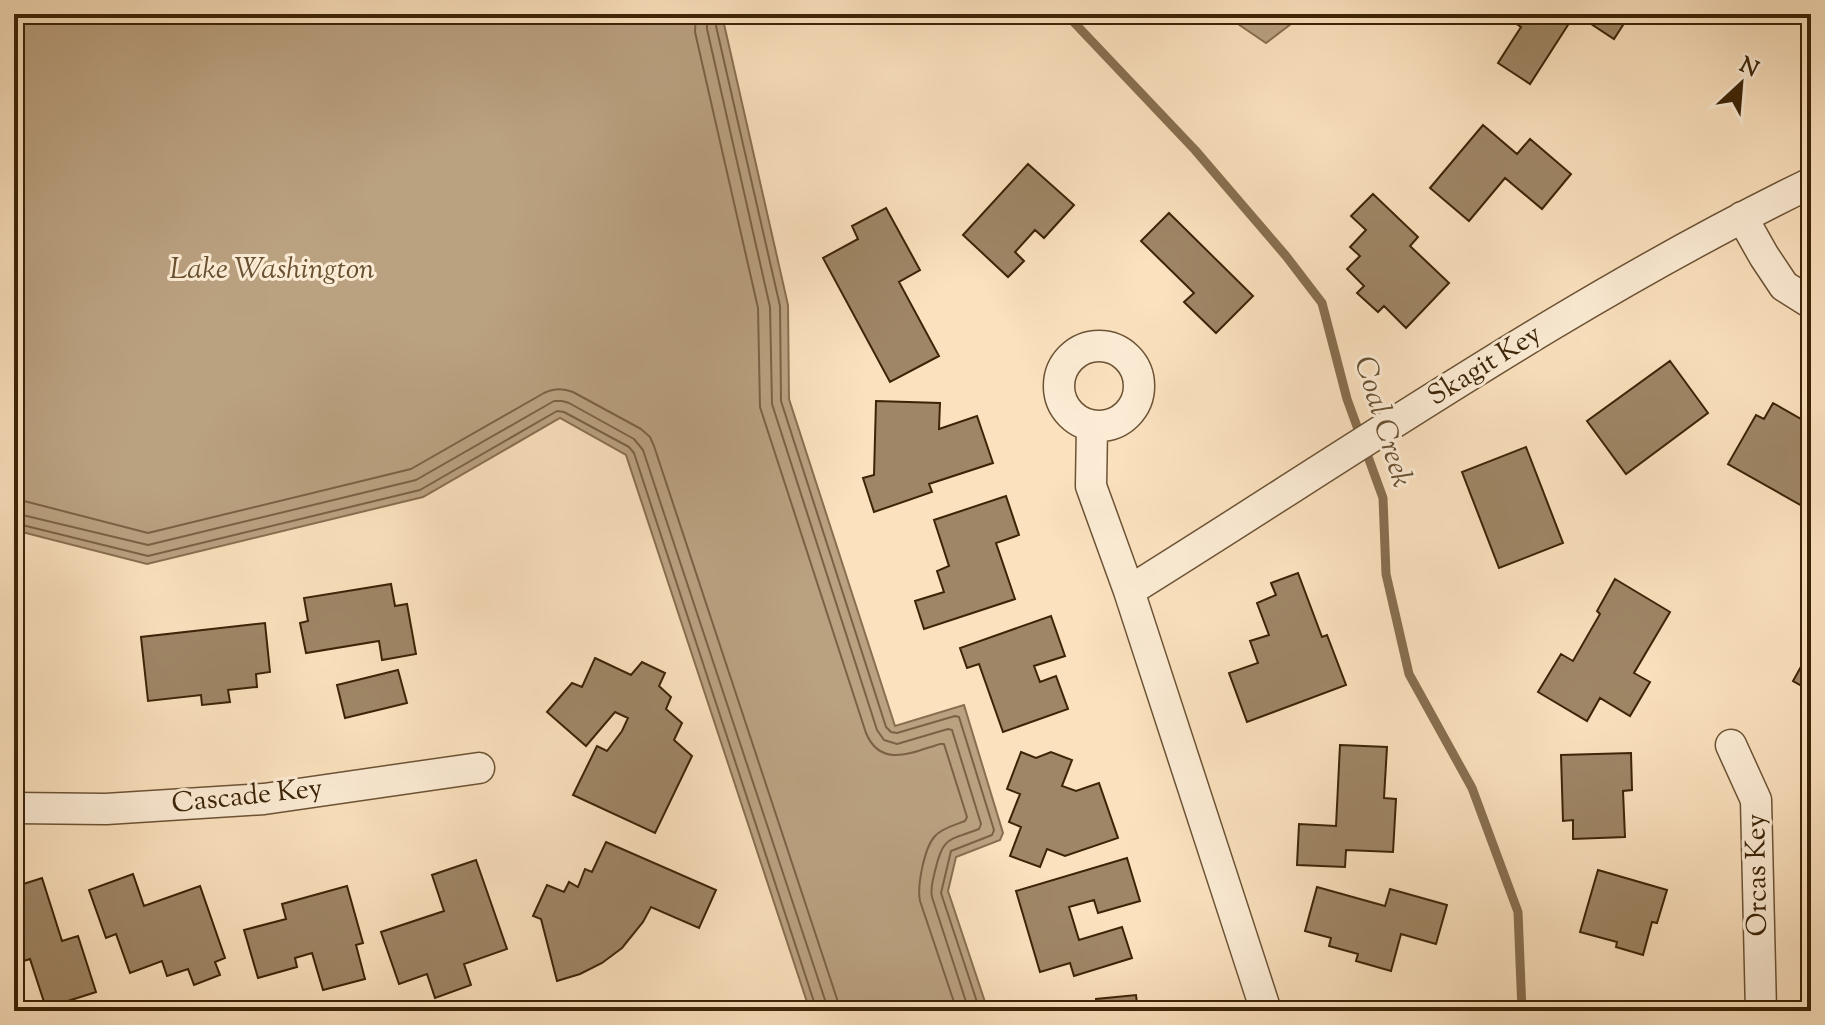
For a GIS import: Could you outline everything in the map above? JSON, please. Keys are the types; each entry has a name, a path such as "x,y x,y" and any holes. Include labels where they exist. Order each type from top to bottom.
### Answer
{"street":[{"name":"Skagit Key","path":"1129,591 1520,343 1685,246 1811,183"},
{"path":"1742,217 1784,286 1811,303"},
{"path":"1092,426 1091,486 1129,591 1266,1011"},
{"name":"Orcas Key","path":"1731,745 1756,800 1761,1011"},
{"name":"Cascade Key","path":"14,808 106,809 264,799 479,768"}],"water":[{"name":"Lake Washington","path":"14,14 751,14 724,24 788,305 789,399 895,726 964,705 1003,833 1000,840 956,857 948,891 988,1011 810,1011 626,455 560,418 423,497 147,564 14,530"},
{"path":"1228,14 1304,14 1266,43"}],"building":[{"path":"1501,14 1575,14 1530,84 1498,63 1521,27"},
{"path":"1576,14 1630,14 1614,39"},
{"path":"1483,125 1517,154 1530,139 1571,174 1542,209 1505,178 1469,221 1430,188"},
{"path":"1028,164 1074,205 1044,238 1035,230 1015,252 1024,261 1008,277 963,235"},
{"path":"1373,194 1418,237 1410,246 1449,283 1406,328 1384,306 1378,312 1357,293 1364,286 1347,269 1360,256 1350,247 1366,230 1351,216"},
{"path":"886,208 920,270 899,282 939,356 890,382 823,258 858,239 852,226"},
{"path":"1169,213 1253,296 1216,333 1184,302 1194,293 1141,241"},
{"path":"1670,361 1708,413 1626,474 1587,421"},
{"path":"876,401 940,403 939,429 977,416 993,463 929,484 932,492 874,512 863,478 874,475"},
{"path":"1773,403 1811,422 1811,511 1728,464 1756,415 1764,419"},
{"path":"1526,447 1563,543 1499,568 1462,472"},
{"path":"1006,496 1019,535 996,543 1015,599 924,629 915,601 944,592 937,571 949,566 934,520"},
{"path":"1298,573 1322,637 1327,635 1346,685 1247,722 1229,673 1258,663 1250,641 1269,635 1257,603 1276,595 1271,583"},
{"path":"1615,579 1670,612 1634,673 1650,682 1630,716 1600,698 1587,721 1538,692 1561,654 1573,661 1600,614 1597,611"},
{"path":"391,584 395,606 407,604 416,654 382,660 379,641 306,653 300,623 308,621 304,598"},
{"path":"1051,616 1065,656 1034,666 1040,682 1056,676 1068,709 1003,732 979,664 967,668 960,648"},
{"path":"265,623 270,672 256,674 257,687 228,690 230,702 202,705 201,695 148,701 141,637"},
{"path":"1808,654 1811,656 1811,691 1793,681"},
{"path":"595,658 631,675 642,662 665,673 659,686 671,697 666,709 682,723 674,740 692,756 655,833 573,795 597,746 607,751 628,718 615,712 586,746 547,712 572,683 582,687"},
{"path":"398,670 407,703 345,718 337,685"},
{"path":"1340,745 1387,747 1384,798 1396,799 1393,852 1346,850 1345,867 1297,865 1299,824 1336,826"},
{"path":"1021,752 1036,758 1051,752 1072,760 1062,786 1076,791 1099,783 1118,838 1065,856 1047,849 1040,867 1010,856 1021,827 1009,822 1020,794 1007,789"},
{"path":"1631,753 1632,790 1623,791 1625,837 1573,839 1573,820 1563,821 1561,755"},
{"path":"606,842 716,890 699,928 651,907 622,948 602,963 557,981 541,919 533,916 547,885 564,892 569,882 578,887 585,869 592,872"},
{"path":"1127,858 1140,901 1098,913 1094,900 1069,907 1079,940 1122,927 1132,958 1074,976 1070,963 1040,972 1016,891"},
{"path":"476,860 507,949 464,964 471,985 435,998 427,974 399,984 381,932 444,911 432,875"},
{"path":"1598,870 1667,890 1657,923 1652,922 1643,955 1616,947 1617,942 1580,932"},
{"path":"133,874 144,906 200,886 225,958 215,962 220,975 194,985 188,969 167,976 162,961 130,973 116,934 106,938 89,890"},
{"path":"42,878 62,941 78,936 96,992 46,1008 30,959 14,964 14,887"},
{"path":"347,886 363,943 356,945 365,979 323,990 312,953 295,958 297,967 258,978 244,930 286,919 282,904"},
{"path":"1317,887 1385,906 1390,889 1447,905 1436,944 1401,934 1391,971 1356,961 1358,954 1329,946 1331,938 1305,931"},
{"path":"1136,995 1138,1011 1097,1011 1096,999"}],"waterway":[{"name":"Coal Creek","path":"1066,14 1195,150 1322,303 1347,399 1383,498 1386,574 1409,674 1472,788 1518,912 1522,1011"}]}
